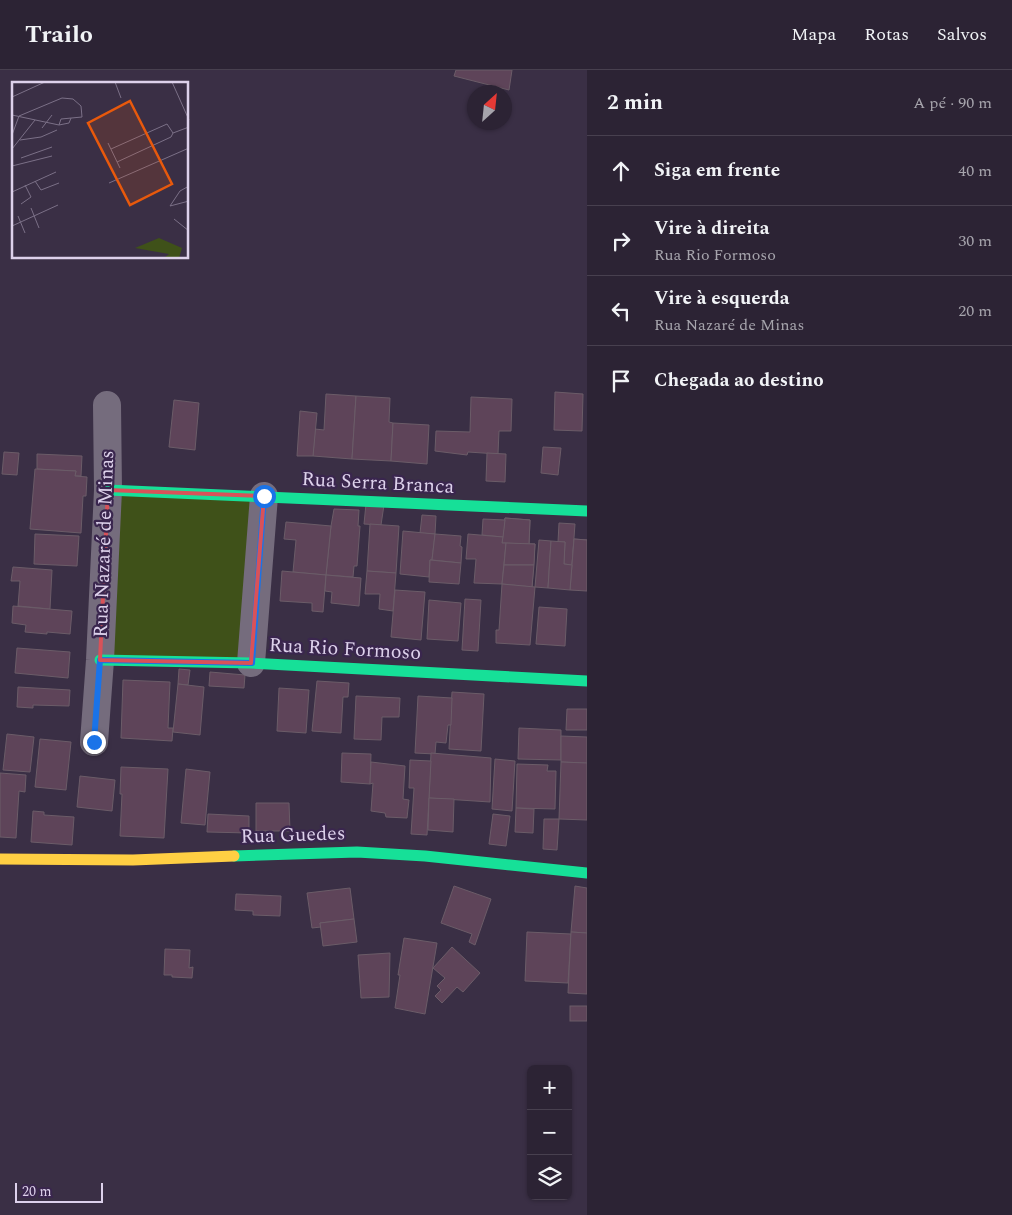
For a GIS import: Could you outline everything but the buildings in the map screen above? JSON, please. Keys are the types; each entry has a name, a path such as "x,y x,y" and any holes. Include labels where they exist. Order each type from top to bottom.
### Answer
{"street":[{"name":"Rua Nazaré de Minas","path":"94,742 108,490 107,405"},
{"name":"Rua Serra Branca","path":"108,490 587,511"},
{"path":"252,663 264,496"},
{"name":"Rua Rio Formoso","path":"100,660 252,663 587,681"},
{"name":"Rua Guedes","path":"0,859 133,860 357,852 510,864 587,873"}],"highlighted area":[{"path":"108,490 264,496 251,663 100,660"}],"green space":[{"path":"108,490 264,496 251,663 100,660"}],"traffic: fast":[{"path":"108,490 587,511"},
{"path":"100,660 251,663 587,681"},
{"path":"234,856 357,852 425,856 587,873"}],"traffic: slow":[{"path":"0,859 133,860 234,856"}],"route":[{"path":"94,742 100,660 252,663 264,496"}]}
